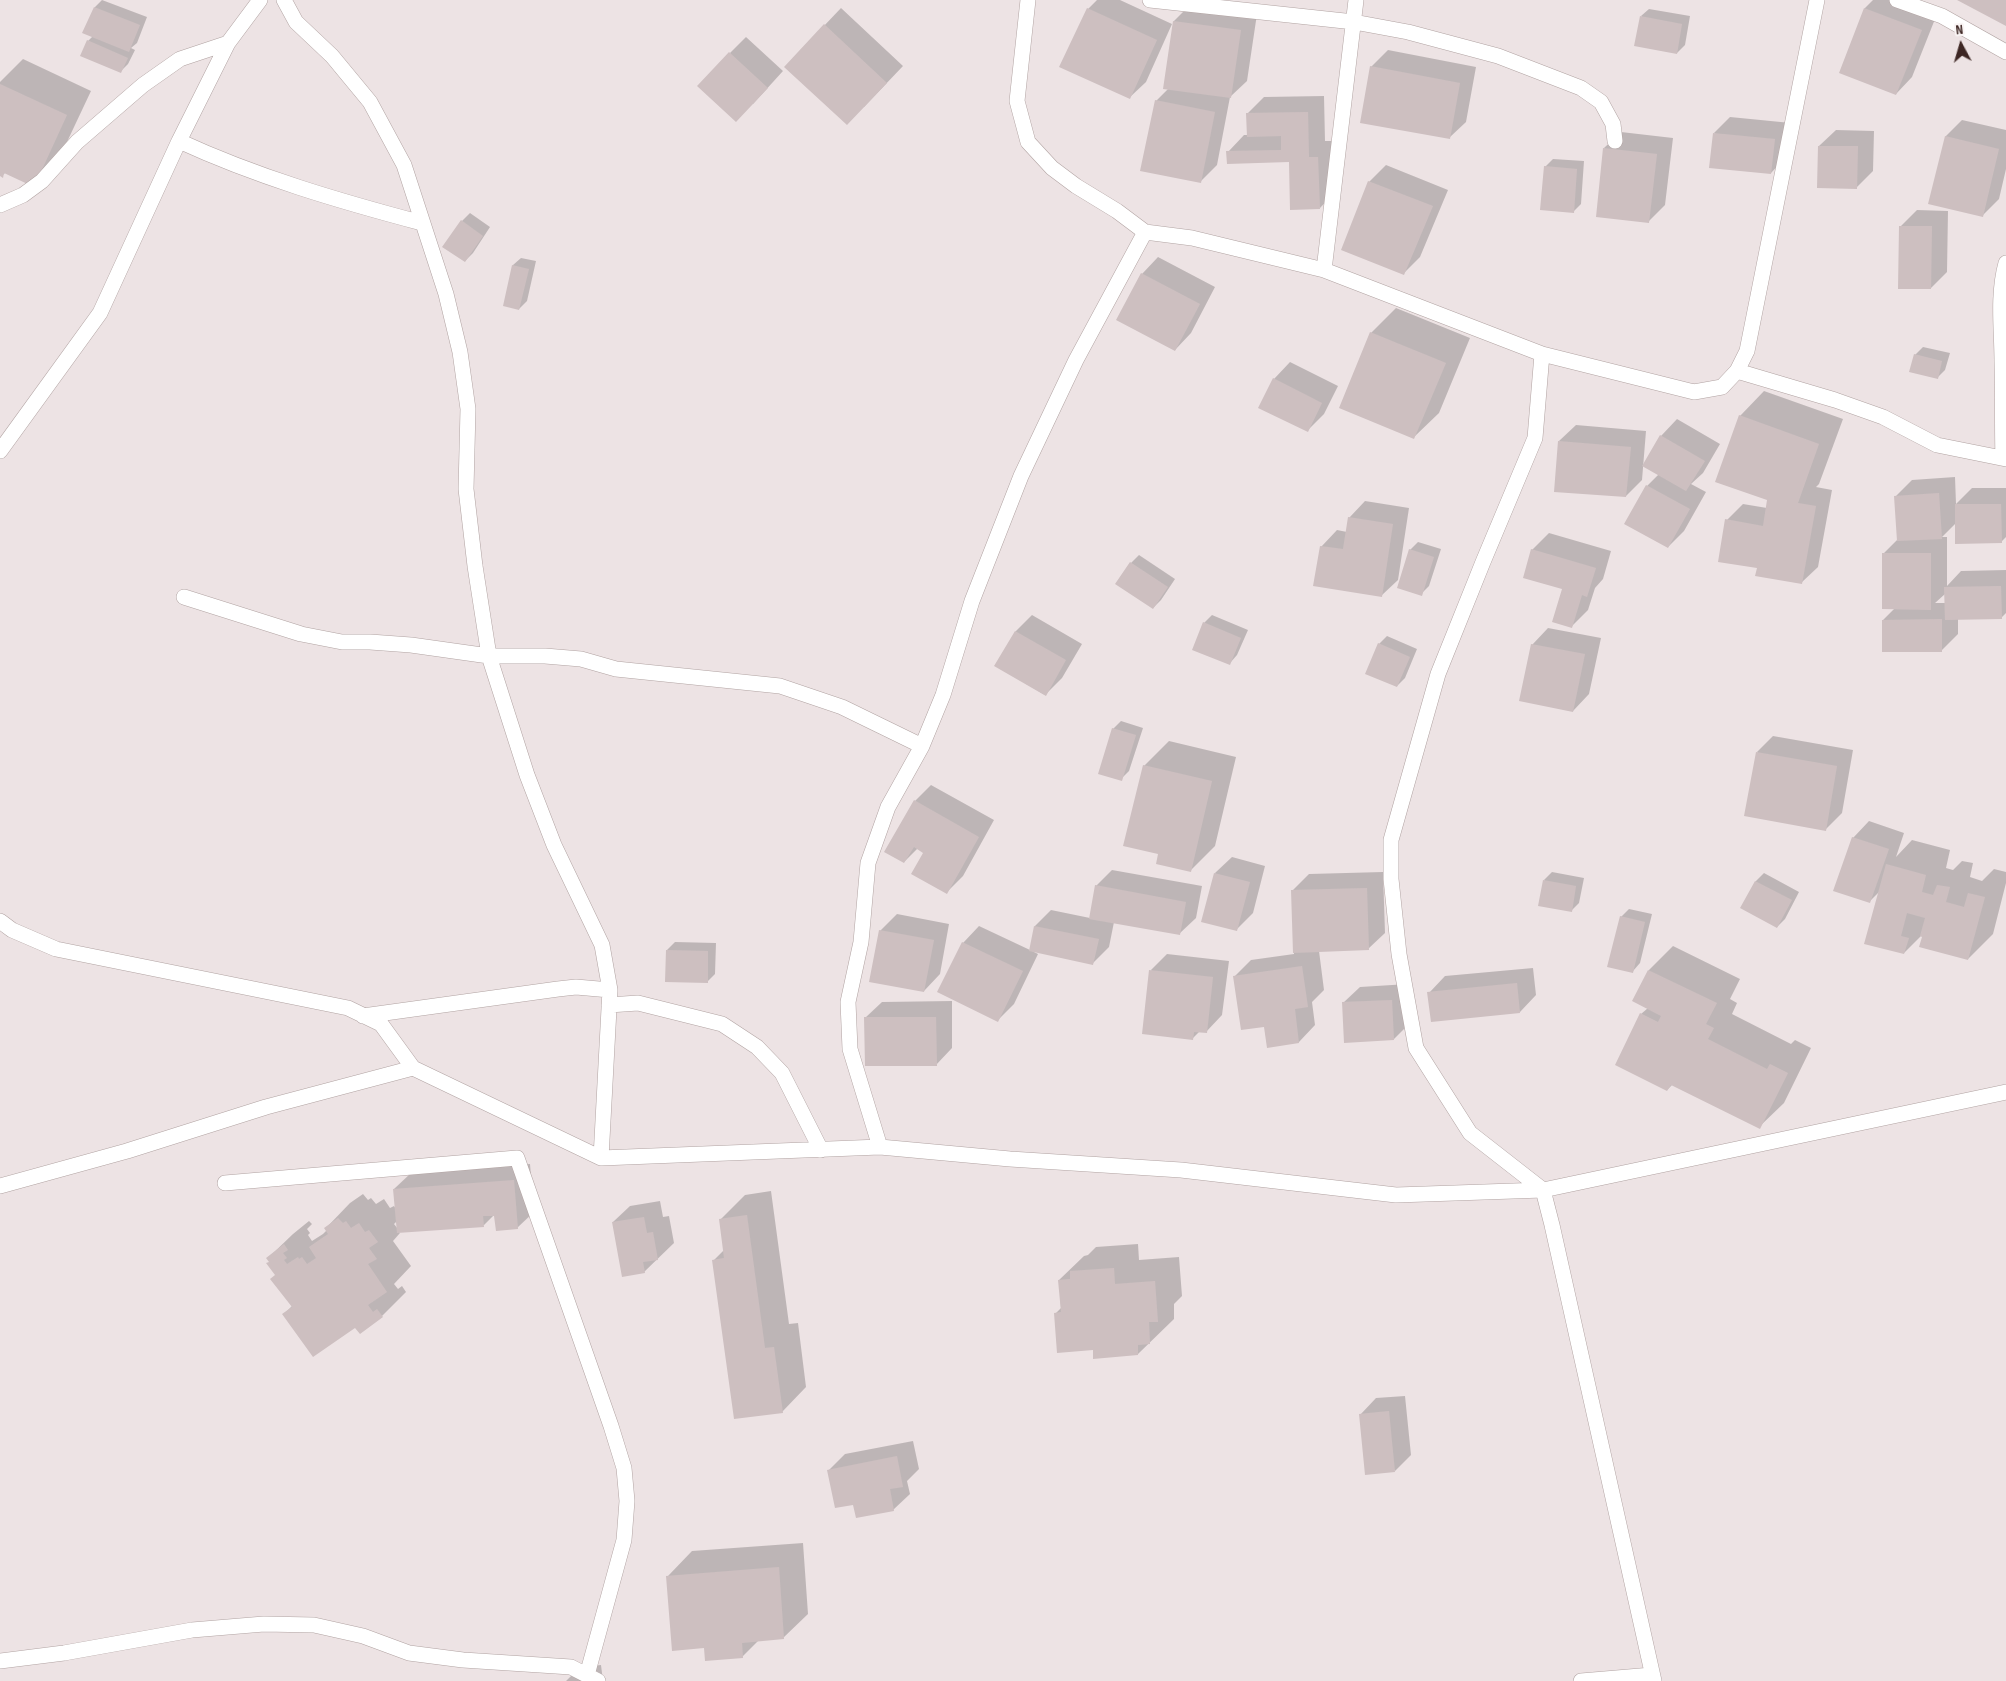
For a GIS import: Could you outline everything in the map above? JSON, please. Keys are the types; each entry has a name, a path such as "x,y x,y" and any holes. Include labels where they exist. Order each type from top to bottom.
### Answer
{"street":[{"path":"0,451 100,313 179,142 228,42 260,0"},
{"path":"284,0 296,22 332,56 370,102 404,165 446,294 460,352 468,409 466,489 475,566 489,656 527,775 554,845 602,945 610,997 601,1158"},
{"path":"1028,0 1017,102 1028,142 1052,168 1146,232 1192,238 1324,270 1542,354 1694,392 1722,387 1737,371 1747,351 1817,0"},
{"path":"1150,0 1354,22 1408,32 1498,56 1581,88 1601,102 1613,124 1615,141"},
{"path":"1324,270 1356,0"},
{"path":"1897,0 1942,16 2006,52"},
{"path":"0,205 23,195 42,181 77,142 142,85 180,59 228,42"},
{"path":"179,142 225,162 282,182 346,203 422,222"},
{"path":"880,1147 850,1049 848,1002 861,942 868,864 888,807 922,746 943,695 972,602 1021,476 1076,360 1146,232"},
{"path":"1737,371 1835,400 1883,417 1937,445 2004,459 2000,315 2002,277 2006,263"},
{"path":"1542,354 1535,438 1438,674 1391,840 1390,879 1399,954 1416,1048 1470,1133 1543,1190 1552,1225 1653,1678 1581,1681"},
{"path":"184,597 301,634 342,642 412,645 489,656 572,658 616,670 780,686 842,707 922,746"},
{"path":"0,921 12,930 56,949 348,1008 381,1024 413,1068 601,1158 880,1147 1010,1159 1181,1170 1396,1196 1543,1190 2006,1092"},
{"path":"363,1016 576,987 722,1024 758,1047 782,1073 821,1150"},
{"path":"0,1186 127,1151 266,1107 413,1068"},
{"path":"0,1661 64,1653 192,1630 264,1624 314,1625 363,1636 409,1653 463,1660 571,1667 595,1679 624,1540 627,1501 624,1468 517,1158 224,1183"}],"building":[{"path":"1957,0 2006,0 2006,26"},
{"path":"94,7 140,25 129,52 82,33"},
{"path":"1087,8 1157,40 1130,99 1059,67"},
{"path":"1864,8 1922,30 1896,95 1839,73"},
{"path":"1640,16 1682,24 1677,54 1634,46"},
{"path":"1173,21 1241,30 1231,98 1163,89"},
{"path":"824,24 887,83 847,125 784,67"},
{"path":"87,40 128,58 121,73 80,56"},
{"path":"729,52 768,88 736,122 697,86"},
{"path":"1370,66 1460,83 1450,139 1360,123"},
{"path":"0,84 67,115 34,187 4,173 3,178 0,176"},
{"path":"1155,100 1215,112 1201,183 1140,171"},
{"path":"1308,112 1309,157 1318,157 1320,209 1290,210 1289,162 1227,164 1226,151 1281,150 1281,136 1247,137 1246,113"},
{"path":"1713,133 1775,139 1771,174 1709,168"},
{"path":"1945,136 1999,149 1983,217 1928,204"},
{"path":"1818,146 1858,146 1857,189 1817,188"},
{"path":"1603,148 1657,154 1649,223 1596,217"},
{"path":"1544,166 1577,169 1574,213 1540,210"},
{"path":"1368,181 1433,206 1404,275 1341,250"},
{"path":"461,220 483,236 465,262 442,247"},
{"path":"1899,226 1932,226 1931,289 1898,289"},
{"path":"512,265 529,269 519,310 503,306"},
{"path":"1141,273 1200,304 1175,351 1116,320"},
{"path":"1370,332 1446,363 1414,439 1339,408"},
{"path":"1914,354 1942,361 1938,379 1909,372"},
{"path":"1273,378 1322,403 1308,432 1258,408"},
{"path":"1739,415 1819,444 1798,503 1816,506 1802,584 1755,576 1757,568 1718,562 1725,519 1763,526 1767,500 1715,482"},
{"path":"1660,435 1705,461 1686,491 1642,466"},
{"path":"1558,441 1631,447 1626,497 1554,492"},
{"path":"1646,485 1690,509 1668,548 1624,524"},
{"path":"1939,493 1942,539 1897,541 1894,496"},
{"path":"1955,504 2001,504 2002,543 1955,544"},
{"path":"1348,517 1393,524 1382,597 1313,586 1320,546 1343,549"},
{"path":"1409,549 1434,557 1422,596 1397,588"},
{"path":"1531,549 1596,568 1587,597 1582,595 1572,628 1552,622 1562,589 1523,578"},
{"path":"1882,553 1931,553 1931,610 1882,609"},
{"path":"1130,562 1168,587 1153,609 1115,584"},
{"path":"2001,586 2002,619 1945,620 1944,587"},
{"path":"1942,619 1942,652 1882,652 1882,620"},
{"path":"1203,622 1241,638 1230,665 1192,650"},
{"path":"1015,631 1066,660 1046,696 994,666"},
{"path":"1378,643 1410,657 1397,687 1365,674"},
{"path":"1531,644 1585,654 1573,712 1519,701"},
{"path":"1112,728 1136,735 1122,781 1098,774"},
{"path":"1756,752 1837,766 1826,831 1744,816"},
{"path":"1143,765 1212,781 1191,872 1156,864 1158,854 1123,846"},
{"path":"914,800 979,837 947,894 911,874 923,853 914,847 904,863 884,852"},
{"path":"1852,837 1889,849 1870,903 1833,891"},
{"path":"1886,864 1926,875 1922,892 1933,895 1937,885 1950,887 1946,902 1964,907 1968,893 1985,897 1968,960 1919,947 1925,918 1907,913 1901,936 1909,938 1904,954 1864,944"},
{"path":"1214,873 1250,882 1237,931 1201,922"},
{"path":"1543,880 1576,886 1572,912 1538,906"},
{"path":"1755,881 1792,900 1777,928 1740,908"},
{"path":"1095,885 1186,902 1180,935 1089,919"},
{"path":"1367,888 1369,950 1293,953 1291,890"},
{"path":"1620,916 1645,922 1633,973 1607,967"},
{"path":"1034,926 1099,939 1093,965 1029,951"},
{"path":"879,930 934,940 924,992 869,982"},
{"path":"962,942 1023,971 998,1022 937,992"},
{"path":"666,950 708,951 708,983 665,982"},
{"path":"1302,966 1308,1007 1295,1009 1299,1043 1267,1048 1264,1027 1241,1030 1233,976"},
{"path":"1149,970 1213,977 1207,1033 1194,1032 1193,1040 1142,1034"},
{"path":"1648,970 1717,1003 1706,1024 1714,1028 1708,1039 1767,1069 1770,1064 1788,1073 1760,1129 1671,1085 1667,1091 1615,1065 1640,1013 1658,1022 1661,1016 1632,1001"},
{"path":"1517,983 1520,1013 1431,1022 1427,992"},
{"path":"1392,1000 1394,1040 1344,1043 1342,1002"},
{"path":"864,1017 936,1017 937,1066 865,1066"},
{"path":"514,1180 518,1229 496,1231 494,1216 483,1216 484,1227 397,1233 393,1189"},
{"path":"747,1215 765,1348 774,1347 783,1413 734,1419 712,1260 724,1258 719,1219"},
{"path":"644,1217 647,1233 653,1232 658,1260 643,1262 645,1273 622,1277 612,1222"},
{"path":"338,1218 343,1223 346,1221 351,1228 359,1223 365,1232 369,1230 378,1242 369,1248 377,1259 368,1264 387,1292 368,1305 373,1312 377,1309 383,1317 360,1334 355,1328 313,1357 282,1314 292,1307 270,1279 275,1275 266,1263 269,1262 266,1258 284,1244 288,1250 283,1253 287,1258 284,1260 287,1264 298,1257 299,1259 302,1257 307,1264 316,1258 309,1247 328,1234 324,1228"},
{"path":"1114,1268 1115,1284 1155,1281 1158,1322 1149,1322 1150,1344 1138,1345 1138,1355 1093,1359 1093,1350 1057,1353 1054,1313 1061,1312 1058,1280 1070,1279 1070,1271"},
{"path":"1389,1411 1395,1472 1365,1475 1359,1414"},
{"path":"897,1456 903,1487 890,1489 894,1511 856,1518 853,1505 835,1508 827,1470"},
{"path":"779,1567 784,1639 742,1643 743,1658 705,1661 704,1648 672,1651 666,1576"}]}
